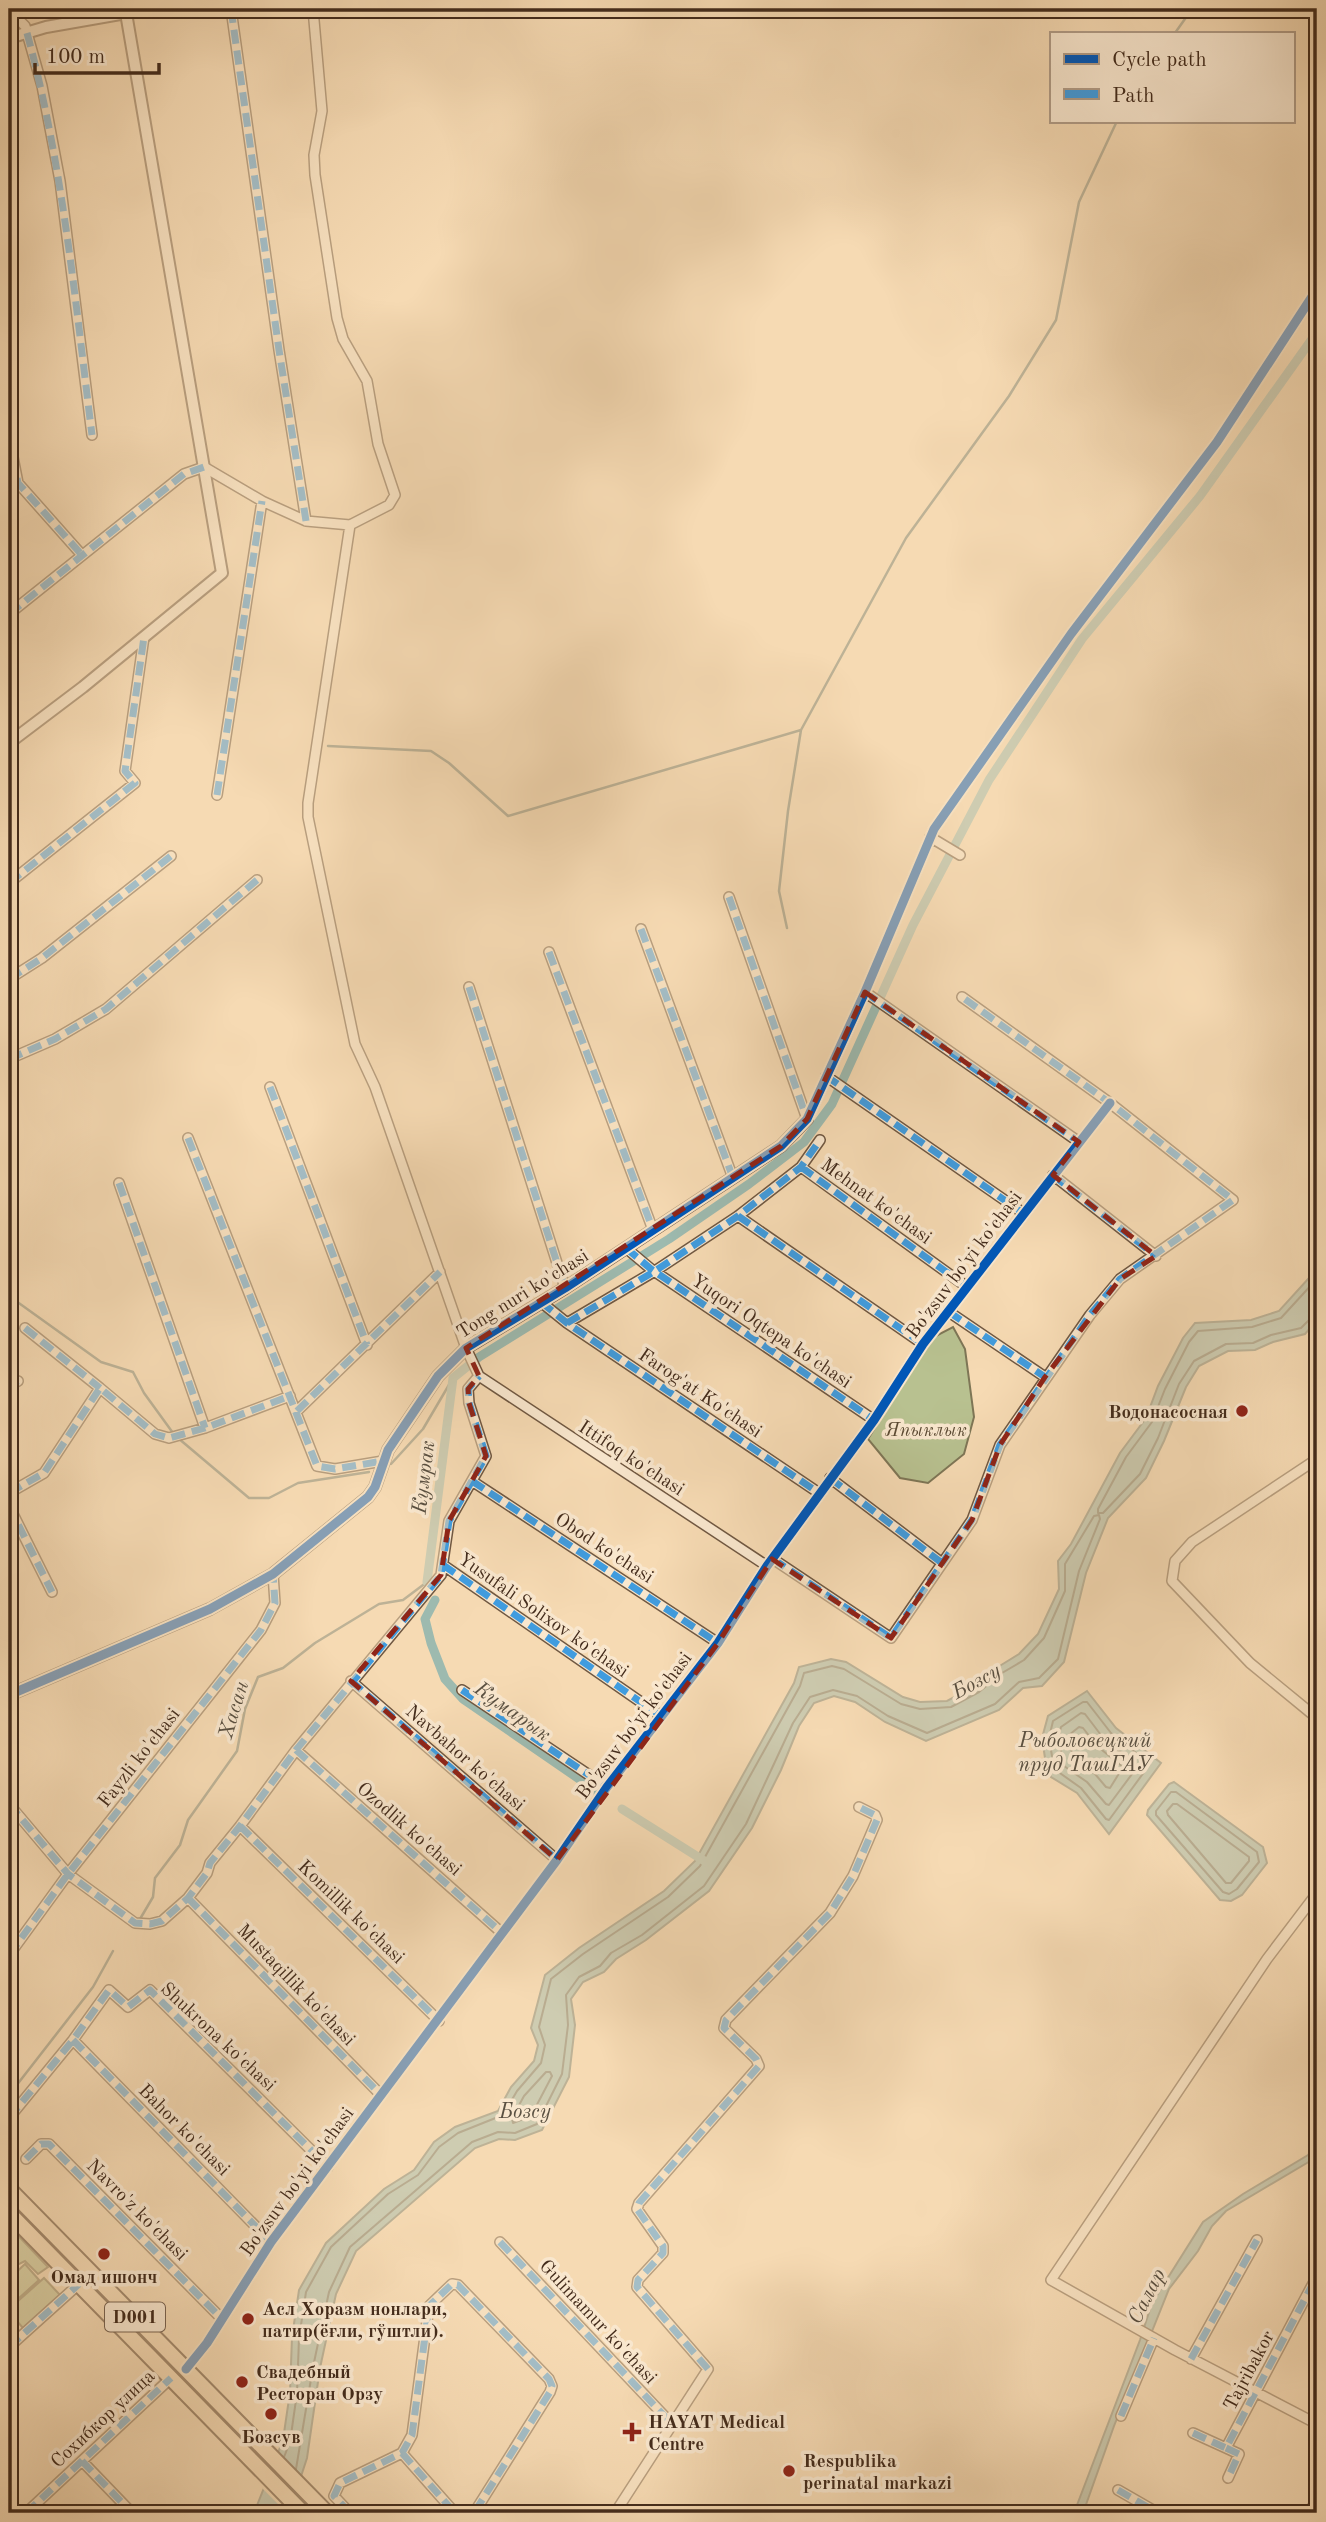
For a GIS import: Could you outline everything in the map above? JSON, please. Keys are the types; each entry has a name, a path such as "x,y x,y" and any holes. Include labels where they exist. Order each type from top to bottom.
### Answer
{"highway":[{"name":"D001","path":"9,2189 327,2513"},
{"name":"D001","path":"9,2213 301,2511"},
{"path":"59,2264 72,2252"}],"main road":[{"path":"1312,2513 1317,2502"}],"street":[{"path":"9,38 46,27 140,9"},
{"path":"231,9 306,521"},
{"path":"9,614 184,474 204,467 262,501 306,521 350,525 389,505 395,495 379,444 366,381 343,339 334,305 314,155 322,111 313,9"},
{"path":"9,10 25,26 42,86 60,181 92,435"},
{"path":"9,743 83,687 222,573 126,13"},
{"path":"807,1119 868,994 933,839 934,828 1071,634 1217,443 1317,289"},
{"path":"9,437 18,483 81,554"},
{"path":"9,490 18,483"},
{"path":"217,795 262,501"},
{"path":"9,1804 68,1874 135,1923 150,1924 162,1921 188,1898 207,1873 209,1863 296,1751 441,1574 449,1521 486,1456 469,1403 468,1389 477,1372 467,1351 375,1087 355,1044 308,817 350,525"},
{"path":"9,883 135,783 125,771 144,637"},
{"path":"933,839 960,855"},
{"path":"9,979 41,958 171,856"},
{"path":"9,1059 55,1039 106,1009 257,880"},
{"path":"729,897 807,1119"},
{"path":"641,929 733,1178"},
{"path":"549,952 653,1230"},
{"path":"468,987 565,1288"},
{"path":"868,994 1079,1143"},
{"path":"830,1478 942,1563 972,1520 1000,1445 1045,1377 1119,1279 1156,1256 1233,1200 1110,1103 962,997"},
{"path":"829,1077 1023,1213"},
{"path":"270,1087 367,1345"},
{"name":"Bo'zsuv bo'yi ko'chasi","path":"186,2369 207,2343 271,2242 439,2021 607,1787 718,1643 770,1563 874,1420 923,1344 1110,1103"},
{"name":"Tong nuri ko'chasi","path":"9,1695 209,1609 273,1574 368,1497 375,1487 383,1461 438,1376 467,1351 781,1146 807,1119"},
{"path":"188,1138 298,1411 317,1466 335,1469 383,1461"},
{"path":"565,1321 738,1216 801,1167 820,1140"},
{"name":"Mehnat ko'chasi","path":"801,1167 967,1287"},
{"path":"1053,1175 1156,1256"},
{"path":"119,1183 205,1428"},
{"path":"738,1216 923,1344"},
{"name":"Yuqori Oqtepa ko'chasi","path":"626,1248 653,1270 874,1420"},
{"path":"298,1411 440,1272"},
{"name":"Farog'at Ko'chasi","path":"541,1303 819,1493"},
{"path":"949,1311 1045,1377"},
{"path":"25,1328 155,1434 169,1438 205,1428 290,1396"},
{"name":"Ittifoq ko'chasi","path":"477,1372 770,1563 891,1638 942,1563"},
{"path":"9,1493 44,1473 100,1388"},
{"path":"1317,1459 1192,1542 1175,1561 1172,1581 1250,1663 1317,1718"},
{"name":"Obod ko'chasi","path":"472,1481 718,1643"},
{"path":"9,1506 52,1592"},
{"name":"Yusufali Solixov ko'chasi","path":"443,1565 661,1716"},
{"name":"Fayzli ko'chasi","path":"9,1955 68,1874 261,1630 275,1603 273,1574"},
{"name":"Navbahor ko'chasi","path":"351,1681 557,1860"},
{"path":"462,1690 607,1787"},
{"name":"Ozodlik ko'chasi","path":"296,1751 502,1933"},
{"path":"615,2513 708,2369 638,2287 638,2280 663,2253 663,2246 636,2209 759,2066 756,2059 723,2028 726,2021 830,1913 853,1876 877,1820 875,1815 859,1807"},
{"name":"Komillik ko'chasi","path":"240,1826 439,2021"},
{"path":"1317,1893 1267,1959 1051,2280 1191,2359 1317,2424"},
{"name":"Mustaqillik ko'chasi","path":"188,1898 381,2095"},
{"name":"Shukrona ko'chasi","path":"9,2118 73,2040 109,1990 128,2007 150,1990 328,2166"},
{"name":"Bahor ko'chasi","path":"73,2040 271,2242"},
{"name":"Navro'z ko'chasi","path":"26,2159 41,2144 50,2144 222,2319"},
{"path":"1191,2359 1257,2239"},
{"name":"Gulimamur ko'chasi","path":"500,2242 672,2424"},
{"name":"Tajribakor","path":"1226,2448 1317,2276"},
{"path":"9,2347 79,2284"},
{"path":"350,2513 334,2496 340,2483 402,2453 412,2435 429,2306 452,2284 458,2285 549,2379 552,2386 474,2513"},
{"path":"1121,2416 1154,2338"},
{"name":"Сохибкор улица","path":"26,2513 171,2378"},
{"path":"1193,2433 1240,2454 1228,2478"},
{"path":"402,2453 455,2513"},
{"path":"82,2461 132,2513"},
{"path":"1118,2490 1158,2513"}],"highlighted area":[{"path":"865,992 1079,1142 1053,1175 1156,1256 1120,1279 1045,1377 1000,1445 972,1520 891,1638 772,1559 718,1643 557,1860 351,1681 441,1575 449,1521 486,1456 469,1403 468,1389 479,1376 466,1348 781,1146 807,1119"}],"green space":[{"name":"Япыклык","path":"953,1327 965,1349 974,1417 964,1454 928,1483 900,1478 868,1439 930,1339"},
{"path":"9,2226 48,2267 38,2274 25,2261 9,2269"},
{"path":"25,2264 39,2280 9,2307 9,2279"},
{"path":"80,2270 177,2369 173,2373 76,2274"},
{"path":"44,2278 60,2295 23,2328 9,2309"},
{"path":"185,2377 320,2513 311,2513 181,2381"}],"water":[{"name":"Бозсу","path":"1317,1237 1317,1320 1305,1334 1273,1342 1255,1350 1228,1351 1199,1366 1186,1387 1146,1478 1108,1518 1086,1573 1064,1662 1042,1686 1023,1688 999,1710 926,1741 885,1722 855,1702 834,1696 814,1703 799,1726 752,1828 709,1891 646,1940 616,1959 604,1972 583,1982 571,1999 575,2025 569,2077 542,2130 515,2140 499,2139 475,2148 356,2251 336,2294 320,2368 307,2458 289,2513 254,2513 283,2440 299,2290 326,2243 384,2189 414,2170 434,2142 455,2127 498,2111 511,2087 534,2061 538,2045 531,2028 545,1975 579,1948 664,1891 695,1861 794,1683 799,1667 831,1659 846,1662 903,1697 920,1702 947,1701 975,1686 1019,1654 1038,1634 1059,1589 1058,1561 1071,1544 1120,1453 1146,1418 1158,1386 1183,1338 1195,1323 1251,1320 1279,1311 1309,1278"},
{"name":"Рыболовецкий пруд ТашГАУ","path":"1087,1691 1116,1728 1161,1763 1109,1834 1077,1793 1051,1777 1045,1758 1042,1738 1048,1716"},
{"path":"1174,1782 1263,1847 1267,1863 1242,1895 1231,1901 1220,1900 1147,1815 1169,1784"},
{"name":"Салар","path":"1317,2143 1317,2157 1226,2211 1212,2226 1198,2251 1169,2289 1114,2426 1083,2513 1074,2513 1152,2303 1203,2222 1308,2155"}],"pier":[{"path":"276,2449 304,2478 293,2513 287,2513 261,2487"}],"waterway":[{"path":"545,9 596,13 610,9"},
{"path":"1176,32 1192,9"},
{"path":"787,928 779,891 801,730 906,538 1009,396 1056,320 1079,202 1117,122"},
{"name":"Кумрак","path":"427,1582 453,1378 479,1357 669,1239 804,1142 832,1104 913,925 989,780 1082,639 1200,496 1317,332"},
{"path":"328,746 431,751 449,763 508,816 801,730"},
{"path":"9,1269 13,1275 16,1301 101,1362 133,1372 144,1393 173,1433"},
{"name":"Кумрак","path":"391,1464 423,1429 453,1378"},
{"path":"178,1438 249,1498 269,1498 298,1483 369,1472"},
{"name":"Хасан","path":"140,1919 153,1897 155,1878 180,1845 188,1820 237,1751 245,1709 258,1677 283,1668 315,1643 379,1604 403,1600 427,1582"},
{"name":"Кумарык","path":"435,1600 425,1619 445,1679 463,1699 598,1792"},
{"name":"Кумарык","path":"622,1809 706,1862"},
{"name":"Хасан","path":"9,2095 93,1987 113,1951"}],"marked path":[{"path":"231,9 306,521"},
{"path":"27,33 59,183 92,435"},
{"path":"9,437 18,483 81,554"},
{"path":"9,614 184,474 204,467"},
{"path":"217,795 262,501"},
{"path":"9,883 135,783 125,771 144,637"},
{"path":"9,979 42,958 171,856"},
{"path":"9,1059 55,1039 106,1009 257,880"},
{"path":"729,897 807,1119"},
{"path":"641,929 733,1178"},
{"path":"549,952 653,1230"},
{"path":"469,987 565,1288"},
{"path":"865,992 1079,1142"},
{"path":"773,1559 891,1638 972,1520 1000,1445 1090,1315 1120,1279 1233,1200 1110,1103 962,997"},
{"path":"826,1076 1023,1213"},
{"path":"270,1087 367,1345"},
{"path":"188,1138 317,1466 335,1469 383,1461"},
{"path":"567,1323 655,1271 738,1216 801,1167 820,1140"},
{"path":"801,1167 967,1287"},
{"path":"1053,1175 1156,1256"},
{"path":"119,1183 205,1428"},
{"path":"738,1216 923,1344"},
{"path":"626,1248 651,1269 874,1420"},
{"path":"297,1411 440,1272"},
{"path":"541,1302 567,1323 819,1493"},
{"path":"949,1312 1045,1377"},
{"path":"25,1328 100,1388"},
{"path":"9,1804 68,1874 135,1923 150,1924 162,1921 188,1898 207,1873 210,1863 296,1750 441,1575 449,1521 486,1456 469,1403 468,1389 479,1376"},
{"path":"9,1386 18,1381"},
{"path":"9,1493 44,1473 100,1388 155,1434 169,1438 205,1428 290,1396"},
{"path":"830,1478 942,1563"},
{"path":"472,1481 718,1643"},
{"path":"9,1506 52,1592"},
{"path":"443,1565 661,1716"},
{"path":"9,1955 68,1874 261,1630 275,1603 273,1574"},
{"path":"351,1681 557,1860"},
{"path":"462,1690 607,1787"},
{"path":"296,1750 502,1933"},
{"path":"708,2369 637,2287 638,2280 663,2253 663,2246 637,2209 639,2203 759,2066 756,2059 724,2028 726,2020 830,1913 853,1876 877,1820 875,1815 859,1807"},
{"path":"240,1826 439,2021"},
{"path":"188,1898 381,2095"},
{"path":"9,2118 73,2040 109,1990 128,2007 150,1990 328,2167"},
{"path":"73,2040 271,2242"},
{"path":"26,2159 41,2144 49,2144 222,2319"},
{"path":"1191,2359 1257,2240"},
{"path":"500,2242 672,2424"},
{"path":"1193,2433 1226,2448 1317,2276"},
{"path":"9,2347 79,2284"},
{"path":"350,2513 334,2496 340,2483 402,2453 412,2435 429,2306 452,2284 458,2285 549,2379 552,2386 474,2513"},
{"path":"1121,2416 1154,2338"},
{"path":"26,2513 171,2378"},
{"path":"1226,2448 1239,2454 1228,2478"},
{"path":"402,2453 455,2513"},
{"path":"82,2461 132,2513"},
{"path":"1118,2490 1158,2513"}],"cycle path":[{"path":"9,1695 210,1609 273,1574 368,1497 375,1487 388,1450 438,1376 466,1348 565,1288 781,1146 807,1119 865,992 934,829 1071,634 1217,442 1317,289"},
{"path":"186,2369 207,2343 271,2242 557,1860 607,1787 718,1643 767,1566 874,1420 923,1344 1110,1103"}],"place":[{"name":"Водонасосная","path":"1242,1411"},
{"name":"Омад ишонч","path":"104,2254"},
{"name":"Асл Хоразм нонлари, патир(ёғли, гўштли).","path":"248,2319"},
{"name":"Свадебный Ресторан Орзу","path":"242,2382"},
{"name":"Бозсув","path":"271,2414"},
{"name":"HAYAT Medical Centre","path":"632,2432"},
{"name":"Respublika perinatal markazi","path":"789,2471"}]}
